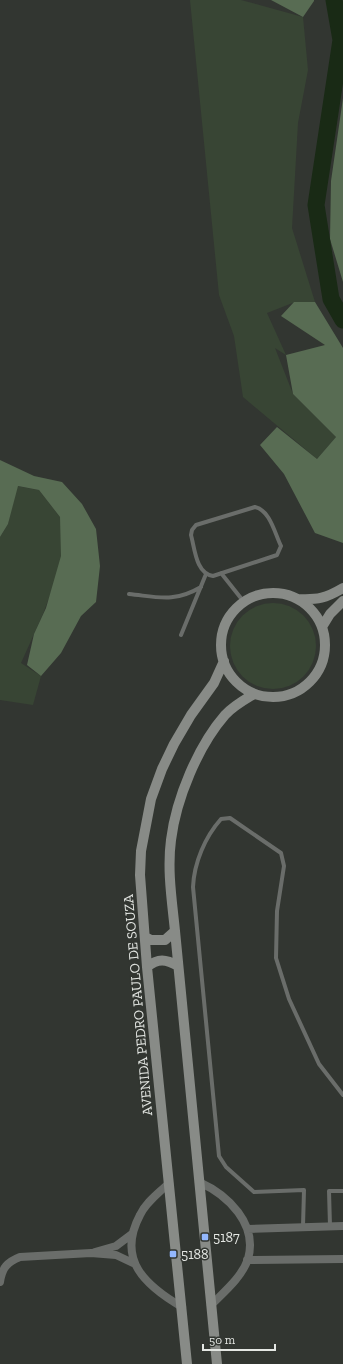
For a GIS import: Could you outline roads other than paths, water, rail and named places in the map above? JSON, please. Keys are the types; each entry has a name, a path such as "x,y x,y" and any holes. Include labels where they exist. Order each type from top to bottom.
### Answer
{"main road":[{"path":"298,599 314,600 328,597 343,588"},
{"path":"270,593 284,594 298,599 308,606 317,616 322,627 326,640 325,653 321,666 314,677 305,686 287,695 268,697 254,694 242,687 232,677 224,661 222,652 222,638 226,624 233,612 244,602 256,596 270,593"},
{"path":"322,627 330,614 343,601"},
{"name":"AVENIDA PEDRO PAULO DE SOUZA","path":"187,1364 144,937 140,875 141,851 151,799 174,744 191,715 214,682 224,661"},
{"path":"217,1364 178,966 170,860 171,839 183,793 203,749 217,725 236,704 254,694"},
{"path":"144,937 151,940 164,940 175,931"},
{"path":"147,967 154,962 161,960 169,960 178,966"}],"street":[{"path":"199,1182 213,1188 238,1212 248,1229 250,1243 247,1260 236,1278 212,1305"},
{"path":"169,1183 140,1214 132,1234 132,1250 136,1264 145,1280 154,1290 182,1307"},
{"path":"248,1229 303,1226 343,1226"},
{"path":"91,1253 116,1246 132,1234"},
{"path":"0,1282 4,1266 10,1261 20,1257 91,1253 116,1255 136,1264"},
{"path":"247,1260 343,1259"}],"lane":[{"path":"256,507 259,508 267,514 281,546 280,551 277,555 221,573 213,576 206,574 201,570 191,535 192,530 196,525 256,507"},
{"path":"221,573 244,602"},
{"path":"181,635 206,574"},
{"path":"129,594 170,598 186,596 201,587"},
{"path":"303,1226 304,1190 254,1192 226,1167 219,1156 193,886 194,870 213,827 220,819 230,818 281,853 284,866 277,911 276,958 289,999 319,1064 343,1096"},
{"path":"330,1226 329,1191 343,1191"}],"waterway":[{"path":"334,0 341,40 316,205 331,299 343,320"}],"place":[{"name":"5187","path":"205,1237"},
{"name":"5188","path":"173,1254"}]}
